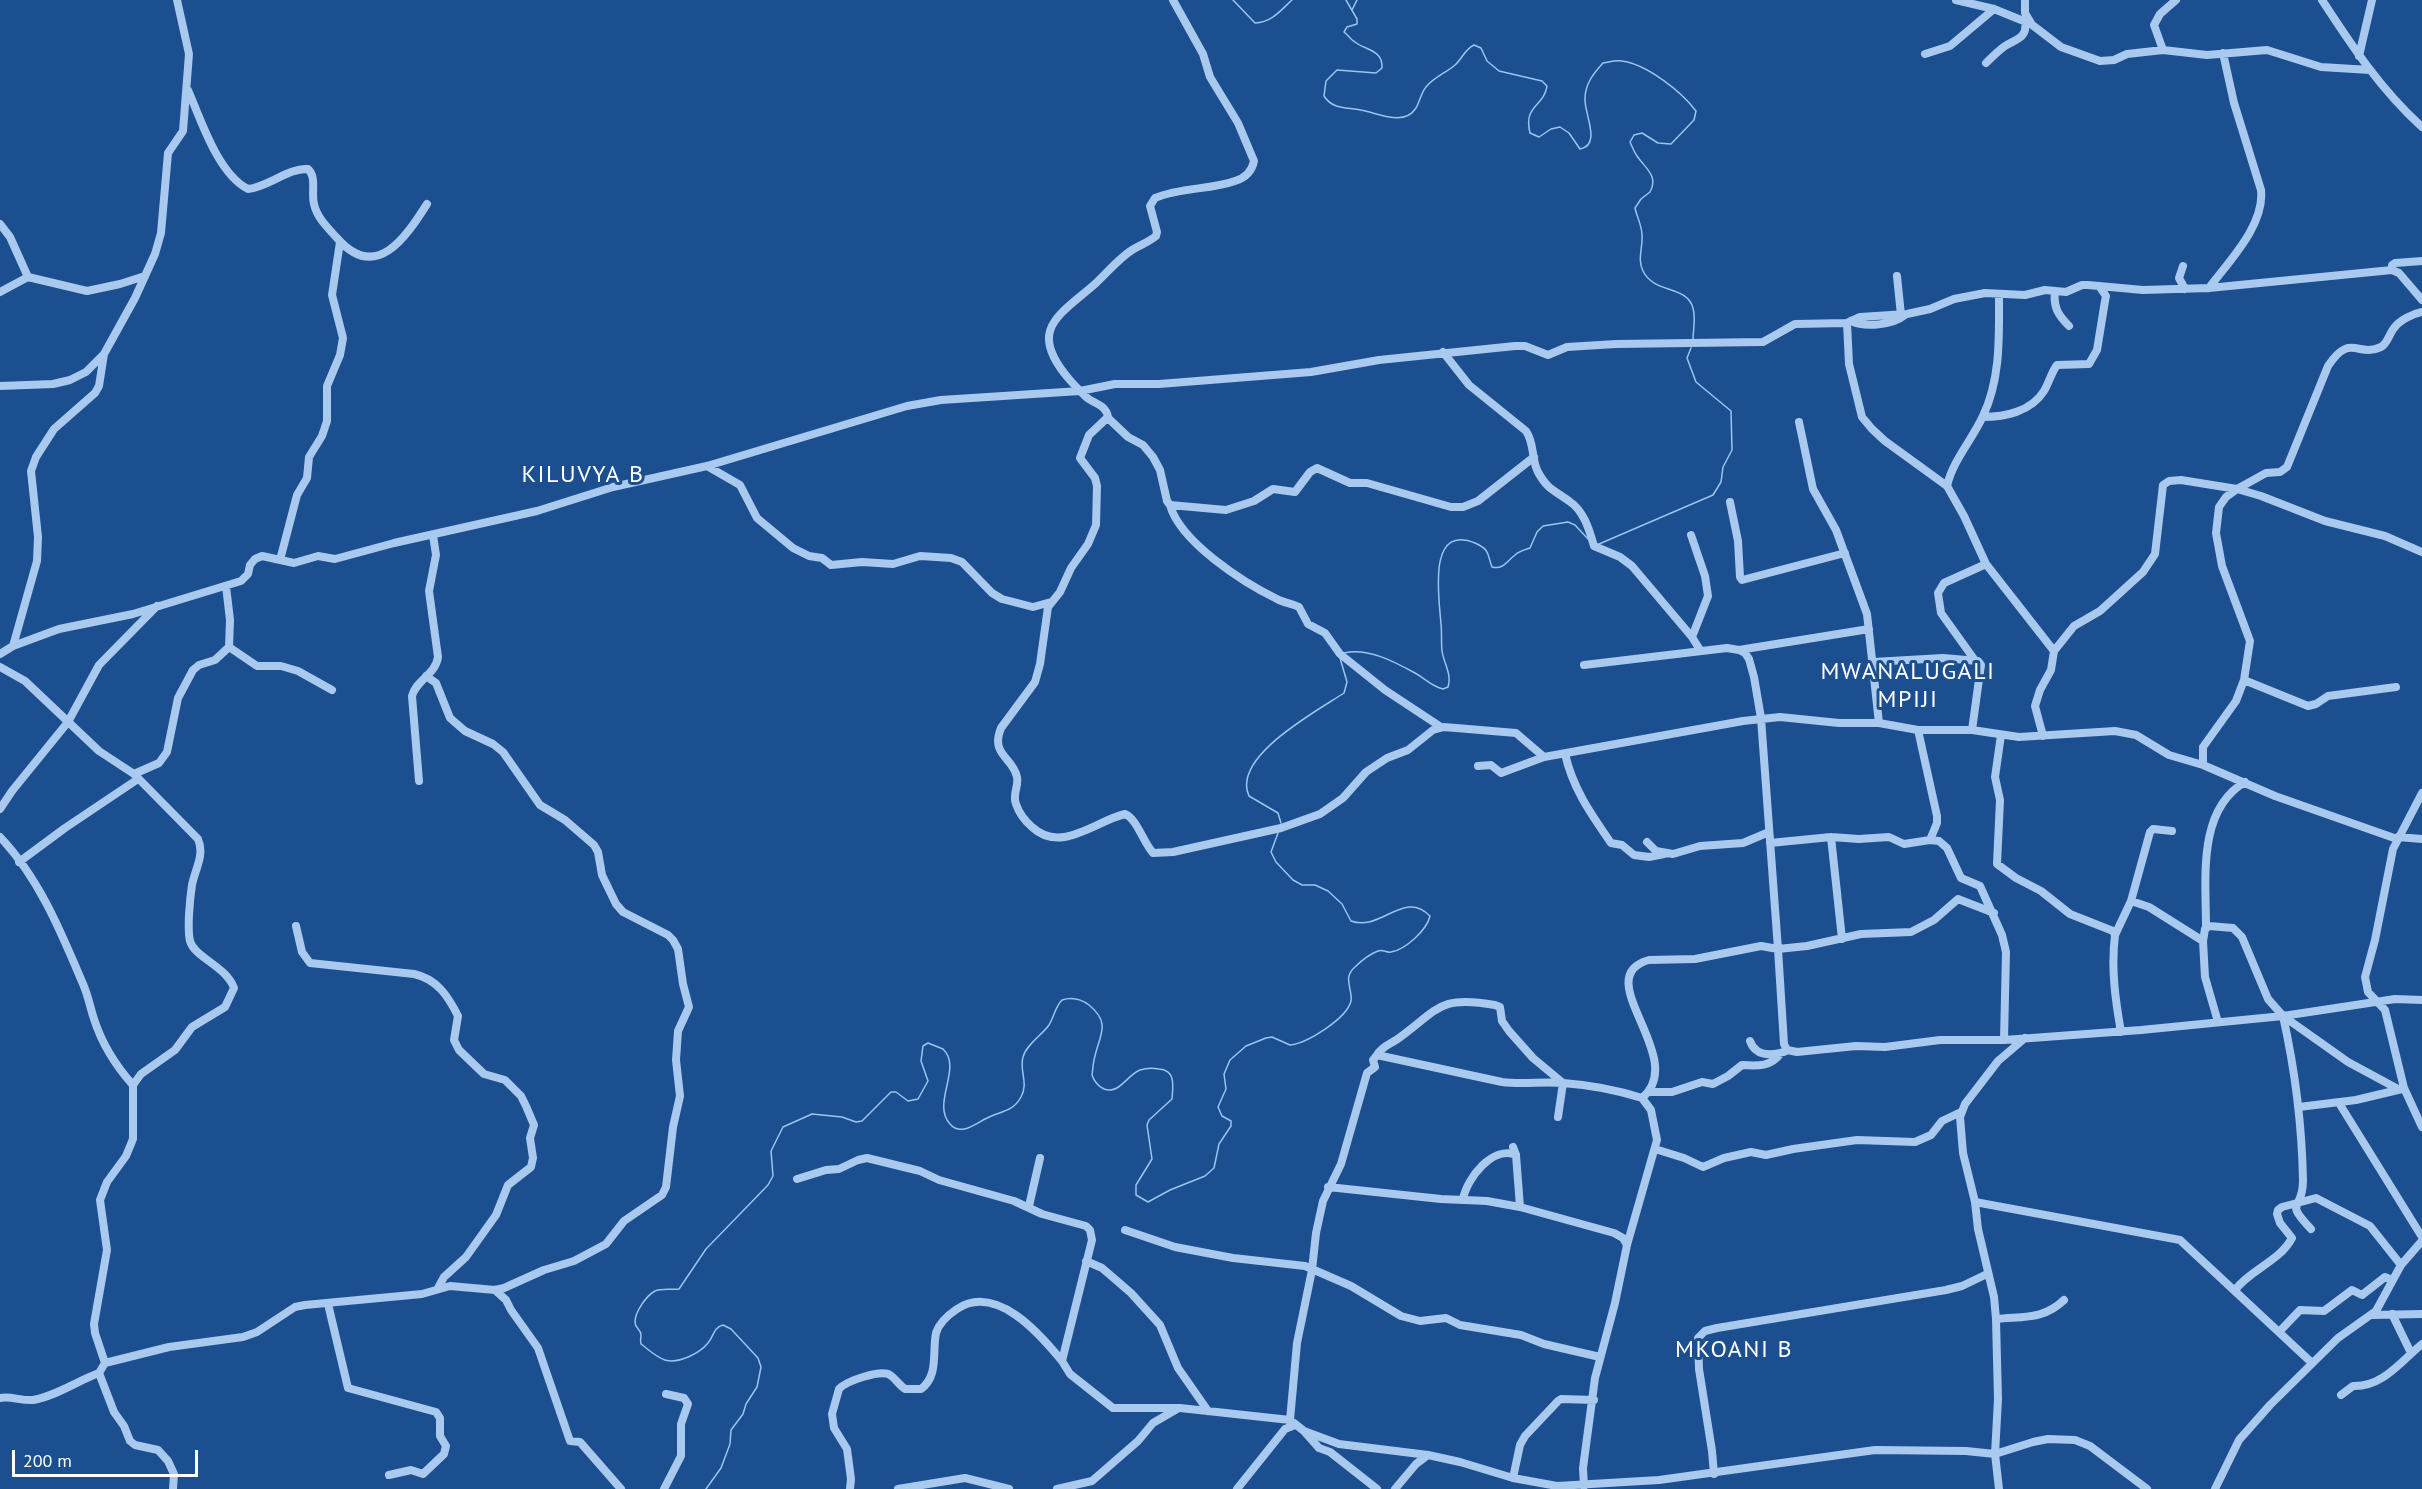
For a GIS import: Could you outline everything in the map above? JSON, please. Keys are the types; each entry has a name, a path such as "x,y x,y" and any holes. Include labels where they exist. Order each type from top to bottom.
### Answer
{"street":[{"path":"0,386 53,384 70,380 86,372 104,354 125,319 146,276 161,233 168,153 183,131 188,47 177,0"},
{"path":"1173,0 1203,54 1210,77 1238,123 1252,154 1253,167 1244,177 1235,181 1155,198 1150,206 1156,236 1124,256 1054,320 1049,343 1064,372 1087,398 1105,409 1108,418 1128,438 1143,445 1153,457 1160,470 1175,517 1186,531 1219,563 1270,596 1299,607 1308,624 1325,633 1340,654 1385,690 1441,727"},
{"path":"1956,0 1994,9 2028,23 2061,47 2100,61 2114,60 2127,54 2163,50 2207,56 2267,50 2321,67 2370,70"},
{"path":"1986,63 2002,48 2021,38 2026,30 2028,23 2025,0"},
{"path":"2163,50 2154,25 2160,14 2176,0"},
{"path":"2322,0 2359,56 2385,90 2422,127"},
{"path":"2359,56 2372,0"},
{"path":"1925,54 1950,46 1994,9"},
{"path":"2209,288 2250,231 2263,201 2234,103 2223,53"},
{"path":"186,86 212,144 234,179 248,189 258,188 293,172 308,169 313,175 316,212 340,242 355,255 366,258 382,254 398,244 427,204"},
{"path":"0,224 10,237 28,277"},
{"path":"280,560 297,495 307,478 309,458 322,436 327,421 327,386 340,355 343,338 332,295 340,242"},
{"path":"2392,270 2392,265 2395,263 2422,261"},
{"path":"2183,266 2179,278 2185,289"},
{"path":"0,654 13,646 59,629 133,614 226,586 246,578 250,565 255,559 268,556 298,563 318,556 335,559 537,511 613,487 707,466 907,406 941,400 1081,390 1115,384 1159,384 1311,372 1354,363 1515,346 1525,346 1548,355 1566,347 1606,344 1712,341 1746,343 1770,340 1795,324 1887,322 1899,319 1903,314 1930,309 1946,302 1978,294 2025,295 2045,290 2066,292 2082,285 2143,290 2209,288 2392,270 2399,273 2422,300"},
{"path":"0,292 28,277 87,291 146,276"},
{"path":"1897,276 1903,314"},
{"path":"1983,417 2011,414 2037,400 2044,392 2057,365 2089,364 2097,350 2106,296 2098,286"},
{"path":"2055,291 2055,306 2058,314 2069,326"},
{"path":"1947,486 1953,470 1983,417 1996,372 1999,351 1999,294"},
{"path":"2203,765 2203,747 2236,701 2244,680 2250,641 2226,579 2216,533 2219,507 2236,489 2266,473 2280,472 2288,467 2324,375 2333,359 2350,346 2378,348 2385,344 2400,322 2415,313 2422,312"},
{"path":"1849,322 1849,364 1862,417 1885,441 1947,486 1986,564 2054,651"},
{"path":"1443,352 1469,385 1526,431 1531,439 1538,472 1550,489 1569,500 1581,513 1594,546 1620,557 1632,566 1692,637 1700,650"},
{"path":"13,646 37,561 38,537 31,471 36,457 54,429 95,393 99,386 104,354"},
{"path":"1108,418 1089,435 1080,458 1095,478 1097,486 1096,525 1089,544 1071,568 1060,592 1051,602 1047,612 1037,677 998,737 1002,756 1014,768 1017,776 1016,805 1026,821 1046,836 1071,837 1125,814 1134,821 1144,843 1153,853 1173,852 1281,828 1320,814 1343,798 1366,772 1388,758 1408,750 1441,727 1516,734 1544,757"},
{"path":"1799,423 1813,489 1836,530 1862,598 1869,629 1879,723"},
{"path":"1170,505 1233,508 1254,501 1273,489 1294,492 1310,472 1317,468 1350,483 1367,483 1452,507 1463,507 1478,501 1534,457"},
{"path":"707,466 737,482 762,524 793,548 809,556 822,558 835,566 862,562 893,564 920,556 951,558 962,562 992,593 1002,599 1033,607 1051,602"},
{"path":"2043,736 2035,706 2036,699 2051,670 2054,651 2074,626 2100,611 2143,572 2155,554 2163,485 2169,481 2181,480 2236,489 2325,521 2385,536 2422,552"},
{"path":"1730,502 1738,541 1740,577 1743,580 1845,553"},
{"path":"419,781 412,696 414,690 437,664 438,657 429,591 436,555 433,535"},
{"path":"1691,535 1705,576 1708,596 1692,637"},
{"path":"1972,730 1981,665 1946,622 1941,613 1938,593 1944,583 1986,564"},
{"path":"19,862 136,777 159,763 167,752 178,698 193,670 199,665 215,660 230,647 226,586"},
{"path":"0,809 68,722 99,665 158,606"},
{"path":"1584,665 1700,650 1727,648 1739,650 1869,629"},
{"path":"230,647 257,666 281,666 298,671 332,690"},
{"path":"1739,650 1749,659 1761,718 1784,1052"},
{"path":"1873,662 1974,659"},
{"path":"0,667 25,681 99,751 136,777 198,839 201,853 192,886 190,938 194,948 220,969 232,982 234,988 225,1006 192,1027 175,1050 141,1074 133,1085 133,1139 126,1156 107,1182 100,1200 107,1250 94,1324 105,1363"},
{"path":"0,1398 27,1400 47,1396 99,1373 105,1363 169,1347 243,1337 257,1332 300,1306 422,1294 450,1286 495,1290 509,1287 557,1265 574,1261 606,1244 624,1221 662,1195 666,1186 673,1127 680,1096 676,1060 678,1031 689,1007 678,949 668,934 623,912 616,904 602,875 598,852 594,844 565,820 540,805 503,752 493,744 465,731 450,718 436,683 426,676"},
{"path":"2244,680 2308,706 2328,696 2396,687"},
{"path":"1478,766 1491,765 1501,773 1544,757 1761,718 1780,717 1839,723 1879,723 1918,730 1972,730 2001,735 2043,736 2115,731 2136,735 2169,755 2203,765 2275,796 2398,838 2422,838"},
{"path":"1918,730 1937,816 1937,823 1930,840"},
{"path":"2001,735 1995,777 2000,800 1997,864 2016,878 2041,891 2070,914 2113,931 2115,934"},
{"path":"1565,754 1579,797 1611,843 1622,845 1634,855 1649,858 1700,846 1732,846 1768,832"},
{"path":"2218,1022 2205,977 2203,941 2206,927 2206,884 2211,826 2228,794 2245,782"},
{"path":"2422,795 2398,838 2388,867 2376,940 2365,977 2368,992 2385,1010 2401,1089 2422,1126"},
{"path":"2121,1032 2113,992 2112,963 2115,934 2132,901 2150,832 2153,828 2172,831"},
{"path":"0,837 29,875 57,923 84,984 100,1034 111,1057 133,1085"},
{"path":"1770,843 1831,837 1859,839 1889,837 1904,844 1939,841 1947,848 1961,878 1980,886 2002,934 2006,952 2004,1040"},
{"path":"1831,837 1842,939"},
{"path":"1647,842 1656,851 1664,854"},
{"path":"1642,1098 1650,1092 1656,1072 1649,1038 1629,993 1629,978 1637,965 1649,960 1695,958 1761,946 1778,948 1876,932 1911,932 1934,921 1958,899 1994,913"},
{"path":"2132,901 2166,916 2203,941"},
{"path":"296,926 302,952 310,963 414,974 423,976 438,985 458,1016 454,1040 459,1050 484,1074 505,1080 512,1086 521,1096 533,1120 534,1125 530,1138 533,1158 531,1167 508,1185 496,1215 466,1257 444,1277 438,1288"},
{"path":"2206,927 2227,926 2237,932 2253,960 2268,999 2283,1016 2348,1062 2401,1089"},
{"path":"1750,1041 1757,1052 1797,1052 1856,1046 1885,1047 1940,1040 2004,1040 2121,1032 2283,1016 2376,1001 2412,998 2422,1000"},
{"path":"1237,1489 1292,1423 1297,1343 1312,1270 1316,1233 1328,1187 1341,1164 1367,1073 1375,1067 1373,1060 1381,1049 1398,1040 1441,1005 1460,1002 1485,1003 1500,1007 1502,1021 1509,1031 1533,1058 1563,1083"},
{"path":"2283,1016 2292,1054 2303,1143 2303,1192 2295,1207 2296,1212 2311,1229"},
{"path":"1655,1149 1703,1167 1724,1158 1751,1152 1766,1155 1857,1140 1915,1142 1931,1135 1942,1121 1961,1112 1998,1060 2025,1038"},
{"path":"1650,1092 1672,1092 1702,1082 1713,1084 1742,1065 1770,1064 1784,1052"},
{"path":"1377,1054 1515,1084 1563,1083 1618,1090 1642,1098 1651,1110 1657,1140 1627,1245 1615,1304 1595,1378 1594,1400 1583,1468 1584,1486"},
{"path":"1558,1117 1563,1083"},
{"path":"2299,1107 2339,1103 2401,1089"},
{"path":"2215,1489 2240,1440 2312,1363 2344,1333 2372,1315 2401,1265 2422,1239 2339,1103"},
{"path":"1961,1112 1960,1133 1963,1152 1975,1202 1987,1274 1994,1297 1998,1399 1995,1454 1999,1489"},
{"path":"1463,1199 1470,1181 1490,1159 1514,1151 1520,1207"},
{"path":"796,1179 826,1170 839,1169 867,1158 920,1171 939,1180 1029,1206 1042,1214 1086,1226 1092,1240 1062,1361"},
{"path":"1029,1206 1040,1158"},
{"path":"1328,1187 1442,1199 1463,1199 1520,1207 1614,1233 1623,1238 1627,1245"},
{"path":"2235,1290 2243,1280 2272,1262 2290,1243 2291,1235 2280,1223 2277,1214 2282,1207 2316,1198 2370,1226 2401,1265"},
{"path":"1975,1202 2180,1240 2312,1363"},
{"path":"1125,1230 1175,1247 1233,1258 1300,1265 1351,1286 1401,1316 1420,1321 1446,1318 1460,1325 1521,1335 1544,1344 1600,1357"},
{"path":"1086,1261 1102,1268 1131,1293 1160,1325 1178,1368 1208,1411"},
{"path":"1714,1474 1699,1369 1698,1338 1700,1333 1717,1328 1946,1290 1962,1286 1987,1274"},
{"path":"2278,1332 2300,1310 2324,1311 2352,1290 2362,1294 2385,1277 2392,1280"},
{"path":"495,1290 506,1300 538,1348 570,1441 580,1442 621,1489"},
{"path":"1996,1319 2044,1314 2052,1311 2064,1300"},
{"path":"850,1489 847,1449 834,1428 832,1414 839,1389 861,1378 884,1373 891,1375 905,1389 921,1389 929,1381 933,1369 936,1333 939,1326 958,1308 972,1303 985,1302 1015,1314 1044,1339 1070,1374 1113,1408 1180,1408 1292,1423 1304,1431 1339,1444 1428,1455 1513,1478 1557,1486 1608,1486 1714,1474 1875,1450 1966,1451 1995,1454 2048,1439 2075,1440 2090,1446 2147,1489"},
{"path":"328,1304 348,1388 436,1412 440,1418 440,1437 446,1446 444,1454 423,1474 411,1470 389,1475"},
{"path":"2392,1314 2411,1353"},
{"path":"2372,1315 2422,1314"},
{"path":"2341,1395 2353,1386 2366,1386 2383,1378 2422,1344"},
{"path":"99,1373 114,1412 124,1426 130,1441 135,1445 158,1450 168,1461 174,1474 172,1489"},
{"path":"664,1489 681,1456 681,1424 688,1404 684,1398 666,1394"},
{"path":"1513,1478 1520,1445 1525,1436 1558,1401 1561,1399 1594,1400"},
{"path":"1057,1489 1092,1481 1138,1441 1153,1423 1180,1408"},
{"path":"1304,1431 1318,1448 1330,1452 1377,1489"},
{"path":"1395,1489 1416,1464 1428,1455"},
{"path":"903,1488 965,1478 1009,1489"}],"waterway":[{"path":"1233,0 1255,23 1271,18 1292,0"},
{"path":"1346,0 1357,19 1357,24 1347,27 1344,32 1354,41 1377,54 1382,62 1382,68 1376,73 1337,70 1326,81 1324,96 1331,104 1340,107 1390,117 1405,117 1416,108 1429,84 1455,65 1474,45 1481,48 1487,61 1499,71 1542,81 1547,86 1529,117 1530,133 1539,137 1551,129 1560,127 1569,133 1580,149 1590,141 1591,135 1585,105 1586,89 1593,75 1603,63 1622,61 1642,67 1681,95 1696,111 1694,120 1671,144 1658,143 1642,133 1634,135 1630,142 1650,172 1653,181 1650,192 1635,208 1642,232 1641,267 1648,278 1655,283 1677,292 1690,301 1694,316 1693,340"},
{"path":"1352,10 1357,0"},
{"path":"1599,544 1713,495 1721,482 1723,467 1732,450 1731,411 1696,382 1687,358 1691,348"},
{"path":"1344,653 1362,652 1381,657 1419,675 1435,686 1443,689 1448,687 1448,673 1442,651 1438,582 1439,566 1449,544 1460,540 1475,543 1484,548 1492,567 1496,568 1505,564 1518,552 1530,548 1537,532 1543,526 1568,522 1575,525 1588,539"},
{"path":"1281,823 1278,813 1249,796 1247,781 1252,766 1264,751 1297,723 1344,693 1347,682 1340,658"},
{"path":"706,1489 721,1468 730,1444 731,1430 743,1414 746,1404 757,1387 761,1367 758,1358 731,1329 723,1325 715,1330 710,1340 695,1354 683,1359 665,1360 641,1344 641,1333 635,1324 635,1318 642,1305 655,1291 679,1289 706,1249 768,1185 773,1176 771,1151 783,1127 812,1114 842,1117 856,1122 862,1121 891,1092 896,1092 908,1101 918,1099 928,1081 921,1061 923,1046 928,1043 943,1049 948,1057 950,1066 945,1096 945,1116 954,1128 969,1128 1018,1102 1024,1087 1022,1062 1025,1053 1049,1025 1062,1000 1072,999 1089,1005 1096,1011 1102,1023 1092,1075 1100,1086 1104,1089 1114,1089 1135,1072 1154,1068 1164,1070 1171,1076 1172,1099 1149,1120 1147,1125 1152,1159 1136,1185 1136,1195 1148,1202 1205,1176 1214,1168 1219,1144 1231,1126 1231,1121 1222,1116 1218,1107 1226,1089 1224,1074 1230,1060 1246,1046 1266,1038 1272,1037 1290,1045 1307,1040 1326,1029 1348,1008 1351,1001 1349,979 1351,971 1375,952 1381,950 1391,952 1403,948 1420,933 1430,916 1420,909 1411,907 1372,921 1362,923 1351,921 1342,904 1328,891 1315,885 1302,885 1293,880 1276,862 1271,852 1278,833"}],"district":[{"name":"KILUVYA B","path":"583,475"},
{"name":"MWANALUGALI MPIJI","path":"1908,686"},
{"name":"MKOANI B","path":"1734,1350"}]}
